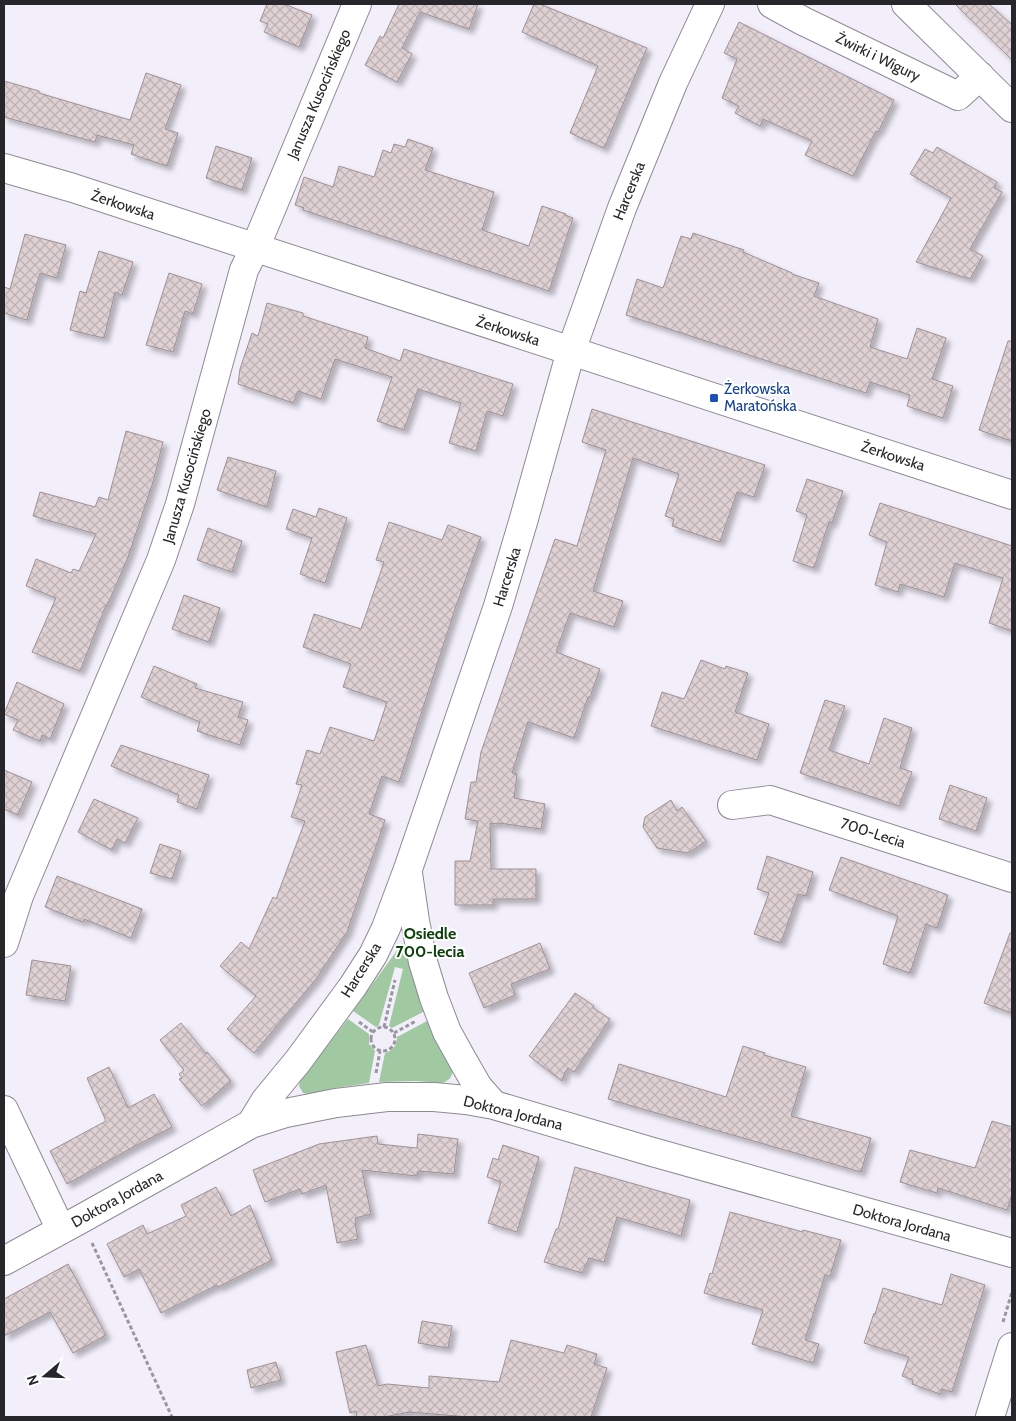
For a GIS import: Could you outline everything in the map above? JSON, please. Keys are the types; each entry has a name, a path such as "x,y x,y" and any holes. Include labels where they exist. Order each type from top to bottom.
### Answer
{"street":[{"name":"Janusza Kusocińskiego","path":"4,943 19,896 161,560 180,504 244,270 255,248 357,4"},
{"name":"Harcerska","path":"251,1124 265,1101 339,1007 373,955 386,928 498,606 571,351 622,208 673,83 710,4"},
{"name":"Żwirki i Wigury","path":"772,4 958,96 980,76"},
{"path":"906,4 1012,108"},
{"name":"Żerkowska","path":"4,168 73,188 1012,495"},
{"name":"700-Lecia","path":"732,805 770,800 1012,878"},
{"path":"408,869 414,921 423,962 434,998 447,1032 462,1059 478,1087 494,1105"},
{"name":"Doktora Jordana","path":"4,1261 251,1124 286,1113 336,1103 387,1097 442,1098 494,1105 667,1156 1012,1253"},
{"path":"4,1110 71,1225"},
{"path":"990,1417 1012,1347"}],"path":[{"path":"384,1027 396,980"},
{"path":"384,1027 393,1032 395,1043 390,1049 383,1052 373,1047 370,1039 375,1029 384,1027"},
{"path":"71,1225 172,1417"}],"green space":[{"path":"401,948 406,951 425,1011 392,1028 389,1026 403,969 395,967 379,1025 376,1027 353,1011 398,949"},
{"path":"348,1019 369,1034 369,1044 375,1051 369,1083 309,1094 303,1093 299,1086 300,1081"},
{"path":"429,1020 453,1070 450,1078 442,1083 416,1081 379,1082 385,1053 394,1047 397,1037"}],"building":[{"path":"267,4 284,4 312,15 299,47 264,32 268,24 260,21"},
{"path":"399,4 478,4 469,29 420,12 402,48 412,54 397,82 365,65 380,36 383,38"},
{"path":"534,4 540,4 647,48 604,148 570,133 598,66 522,32"},
{"path":"955,4 989,4 1012,25 1012,60"},
{"path":"739,22 894,100 853,176 805,155 812,141 763,119 760,126 735,113 739,106 722,98 737,59 724,53"},
{"path":"146,73 181,85 165,129 178,133 167,166 131,154 134,145 97,135 95,142 4,117 4,81 130,120"},
{"path":"408,139 433,148 425,170 494,192 482,230 529,246 542,206 573,218 549,291 303,210 304,208 295,205 304,177 333,187 339,166 374,177 383,150 391,153 394,144 405,147"},
{"path":"216,146 252,158 242,190 206,178"},
{"path":"937,147 997,182 994,188 1002,192 970,249 983,256 970,279 916,262 951,198 910,174 925,149 933,153"},
{"path":"693,233 744,250 743,252 792,274 819,283 814,296 878,319 870,347 907,359 917,328 946,338 932,379 953,386 943,418 907,406 910,395 870,382 866,393 626,315 637,279 663,288 681,236 691,239"},
{"path":"25,234 66,245 57,278 40,273 27,320 4,313 4,287 10,289"},
{"path":"99,251 133,262 122,295 115,292 104,338 70,330 80,291 86,293"},
{"path":"169,273 202,284 193,314 185,311 173,352 146,345"},
{"path":"267,303 303,313 303,316 368,337 365,348 400,361 404,349 513,384 503,416 487,411 476,451 449,443 461,403 418,389 404,430 377,421 392,377 335,359 321,399 298,391 293,403 238,384 240,369 252,333 258,336"},
{"path":"1008,341 1012,341 1012,441 979,430"},
{"path":"592,409 765,465 754,497 737,492 720,542 672,526 674,519 665,516 679,474 633,458 593,591 623,601 614,627 570,613 556,652 600,669 590,697 588,697 574,738 528,722 512,773 517,774 514,798 545,804 541,829 490,823 491,869 536,869 536,899 493,899 493,905 455,905 455,861 470,861 478,821 465,819 471,782 476,782 481,752 555,539 577,546 606,450 582,442"},
{"path":"126,431 163,442 153,482 128,557 106,605 80,671 32,652 56,598 26,586 36,559 71,573 73,569 79,571 96,534 33,516 40,492 95,507 99,497 108,500"},
{"path":"228,457 276,471 267,507 217,490"},
{"path":"807,479 843,491 832,523 829,522 814,568 793,561 807,515 796,511"},
{"path":"880,503 1012,546 1012,631 989,623 1003,578 955,563 944,597 900,584 898,592 875,585 887,542 869,535"},
{"path":"319,508 347,518 325,583 300,574 312,538 286,529 293,509 316,517"},
{"path":"389,522 442,540 448,525 481,537 456,606 399,782 382,776 369,814 385,820 347,932 316,979 254,1053 227,1029 256,996 220,966 241,942 249,949 273,897 276,899 305,821 291,817 302,785 296,784 307,750 320,754 330,727 374,741 387,702 343,687 351,664 303,647 314,614 361,629 384,562 376,560"},
{"path":"208,528 242,541 232,572 197,560"},
{"path":"184,595 220,608 209,642 172,629"},
{"path":"701,660 725,669 726,666 748,673 735,712 769,724 757,760 651,726 662,692 684,699"},
{"path":"154,666 197,684 195,688 243,702 238,717 248,720 240,745 197,731 200,722 141,697"},
{"path":"17,682 64,704 50,739 42,735 40,741 13,730 18,720 4,714"},
{"path":"825,700 845,706 829,750 869,764 884,718 912,728 900,768 912,772 899,806 800,773"},
{"path":"121,745 209,775 197,809 177,802 179,795 111,766"},
{"path":"4,770 32,782 18,815 4,809"},
{"path":"950,785 987,798 976,831 939,819"},
{"path":"94,799 138,818 125,843 117,839 112,850 78,832"},
{"path":"671,800 677,811 682,807 706,841 688,853 657,848 643,827 645,817"},
{"path":"160,844 181,851 172,879 150,873"},
{"path":"767,856 813,872 806,896 798,894 781,943 754,934 769,893 757,889"},
{"path":"841,857 948,895 937,928 926,924 910,973 883,964 898,916 829,890"},
{"path":"57,876 142,909 131,938 84,919 83,922 45,907"},
{"path":"1010,933 1012,933 1012,1013 984,1003"},
{"path":"540,943 550,969 511,984 515,995 484,1008 469,973"},
{"path":"32,960 71,966 65,1001 26,995"},
{"path":"575,993 610,1019 574,1072 568,1068 562,1081 529,1056"},
{"path":"181,1023 231,1081 202,1106 179,1079 182,1078 179,1074 184,1070 160,1040"},
{"path":"743,1046 765,1053 764,1055 806,1067 791,1116 871,1138 861,1172 608,1099 619,1064 726,1097"},
{"path":"109,1067 128,1108 154,1094 172,1127 67,1184 50,1151 106,1121 87,1078"},
{"path":"992,1121 1012,1127 1012,1194 1007,1210 938,1188 937,1193 900,1182 910,1150 975,1168"},
{"path":"418,1134 458,1139 454,1174 418,1171 417,1176 362,1170 371,1214 355,1218 358,1239 337,1243 326,1185 302,1194 300,1189 265,1202 253,1170 319,1144 377,1136 378,1144 417,1148"},
{"path":"503,1145 539,1157 517,1232 488,1223 501,1182 487,1177 493,1158 498,1160"},
{"path":"575,1167 690,1200 681,1236 617,1217 604,1262 589,1258 582,1273 544,1262 556,1229 558,1229"},
{"path":"216,1187 231,1216 250,1205 272,1260 161,1313 139,1269 124,1277 107,1244 143,1225 147,1234 186,1216 181,1205"},
{"path":"730,1212 803,1232 803,1230 841,1240 830,1276 825,1275 805,1340 819,1344 813,1363 752,1344 763,1310 704,1293 710,1273 712,1274"},
{"path":"68,1264 106,1335 73,1353 50,1312 4,1336 4,1299"},
{"path":"951,1274 985,1285 952,1392 942,1389 940,1394 912,1384 913,1380 902,1376 909,1357 864,1343 883,1288 942,1305"},
{"path":"422,1321 452,1326 448,1348 418,1343"},
{"path":"511,1340 564,1353 567,1345 597,1354 594,1364 607,1368 591,1417 469,1417 409,1412 384,1417 357,1417 356,1411 350,1413 336,1352 366,1345 378,1386 387,1384 429,1388 429,1376 499,1382"},
{"path":"276,1362 281,1380 251,1388 247,1370"}],"place":[{"name":"Żerkowska Maratońska","path":"714,398"}],"district":[{"name":"Osiedle 700-lecia","path":"430,942"}]}
